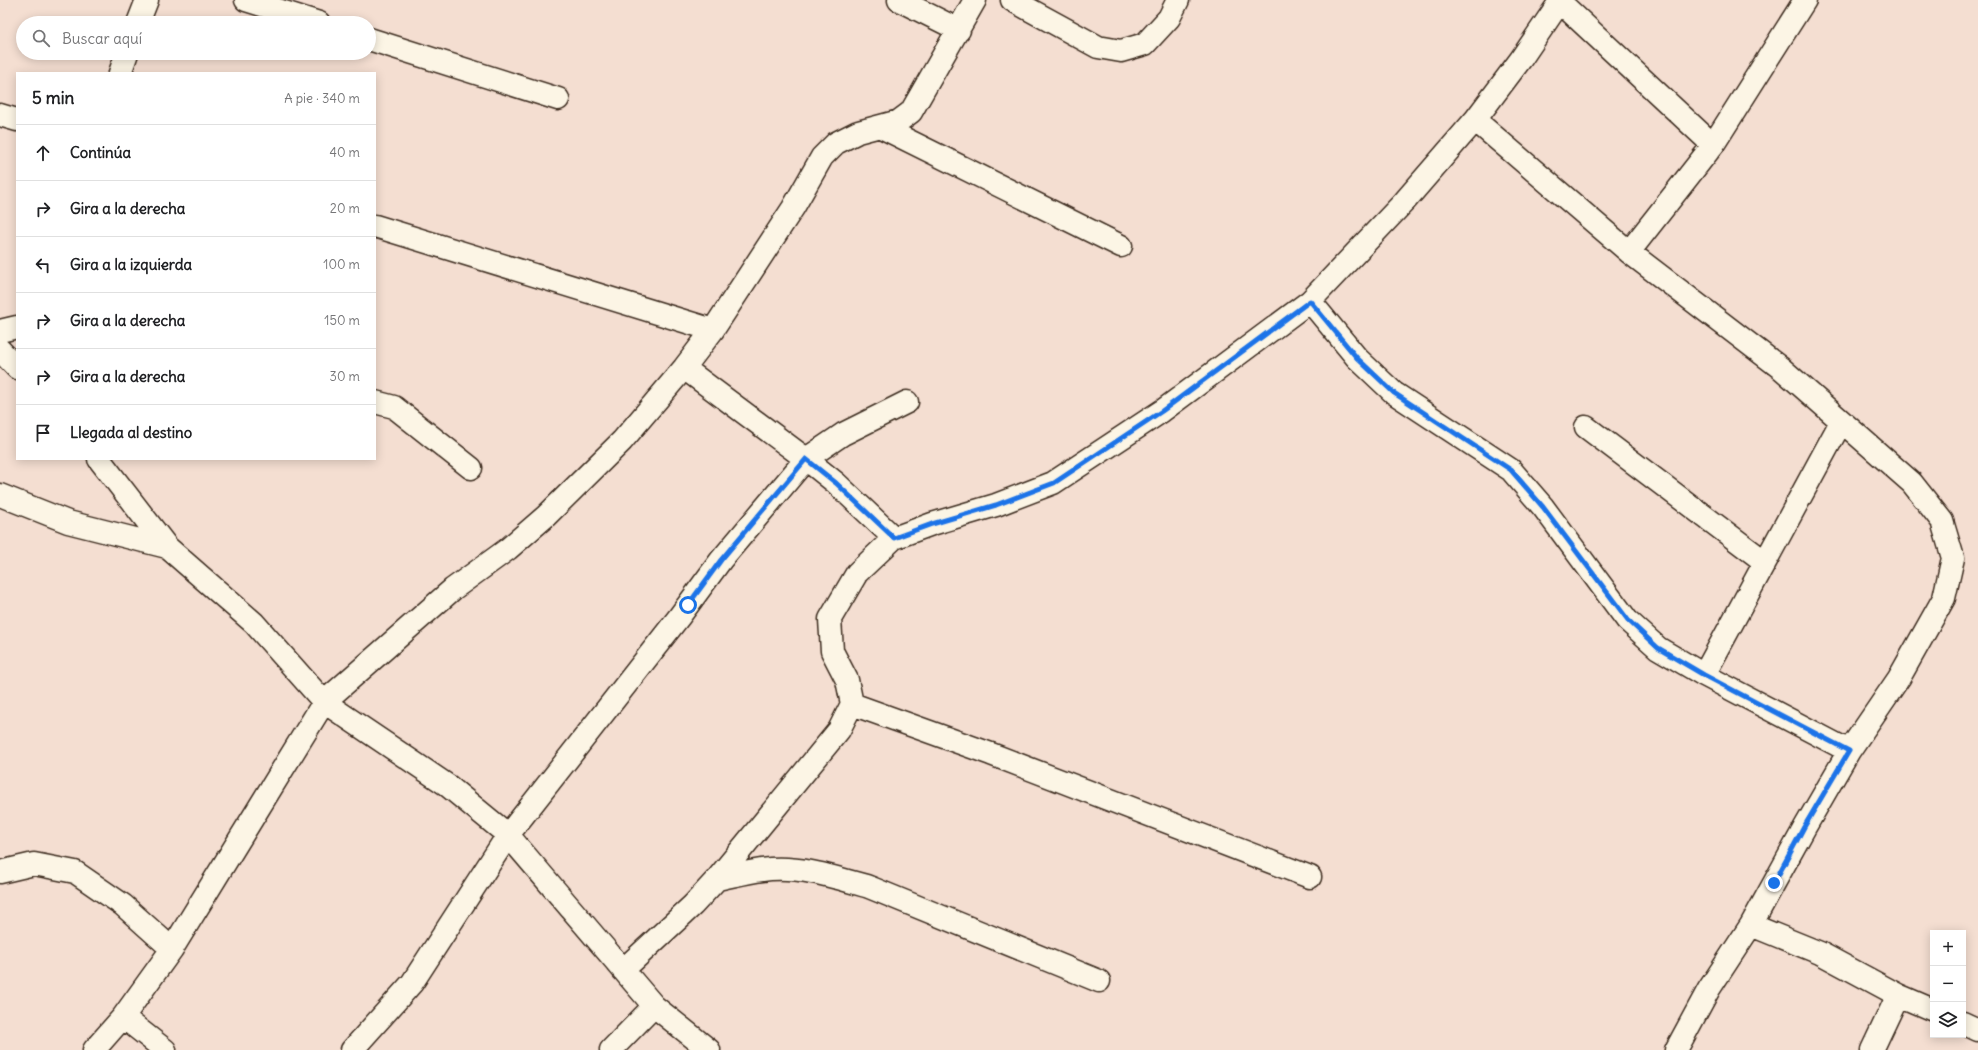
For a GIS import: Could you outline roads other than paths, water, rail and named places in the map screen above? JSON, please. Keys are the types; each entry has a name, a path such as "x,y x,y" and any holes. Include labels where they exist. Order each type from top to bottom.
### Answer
{"street":[{"path":"141,16 147,0"},
{"path":"246,0 297,16"},
{"path":"899,0 959,30"},
{"path":"94,1050 123,1017 172,949 324,702 454,589 508,549 546,516 622,441 684,368 713,330 793,208 822,157 836,143 858,132 899,121 911,112 975,0"},
{"path":"1012,0 1098,47 1121,51 1145,44 1169,18 1178,0"},
{"path":"1629,252 1713,145 1805,0"},
{"path":"623,970 693,905 717,879 839,730 852,704 847,680 832,651 830,619 858,573 894,538 932,524 996,505 1054,483 1162,411 1310,301 1404,202 1476,120 1521,59 1560,1 1713,145"},
{"path":"376,41 558,99"},
{"path":"120,72 125,60"},
{"path":"0,115 16,120"},
{"path":"1476,120 1629,252 1782,370 1912,484 1942,521 1953,558 1944,598 1899,678 1849,751 1804,827 1751,925 1709,989 1676,1050"},
{"path":"881,127 1122,246"},
{"path":"376,226 713,330"},
{"path":"1310,301 1357,358 1394,393 1511,470 1543,507 1628,620 1658,648 1704,675 1849,751"},
{"path":"0,331 16,327"},
{"path":"0,350 16,367"},
{"path":"684,368 836,483 894,538"},
{"path":"376,402 394,407 471,468"},
{"path":"352,1050 412,983 508,835 679,617 721,560 806,459 842,434 907,402"},
{"path":"1704,675 1841,422"},
{"path":"1586,427 1765,562"},
{"path":"100,460 167,547 254,623 324,702 447,785 508,835 654,1006 709,1050"},
{"path":"0,495 68,522 167,547"},
{"path":"852,704 991,754 1310,877"},
{"path":"0,872 34,864 75,872 123,905 172,949"},
{"path":"717,879 764,870 800,871 832,876 869,887 1099,981"},
{"path":"1751,925 1820,953 1898,995 1930,1009"},
{"path":"1872,1050 1898,995"},
{"path":"611,1050 654,1006"},
{"path":"123,1017 165,1050"},
{"path":"1966,1024 1978,1030"}]}
